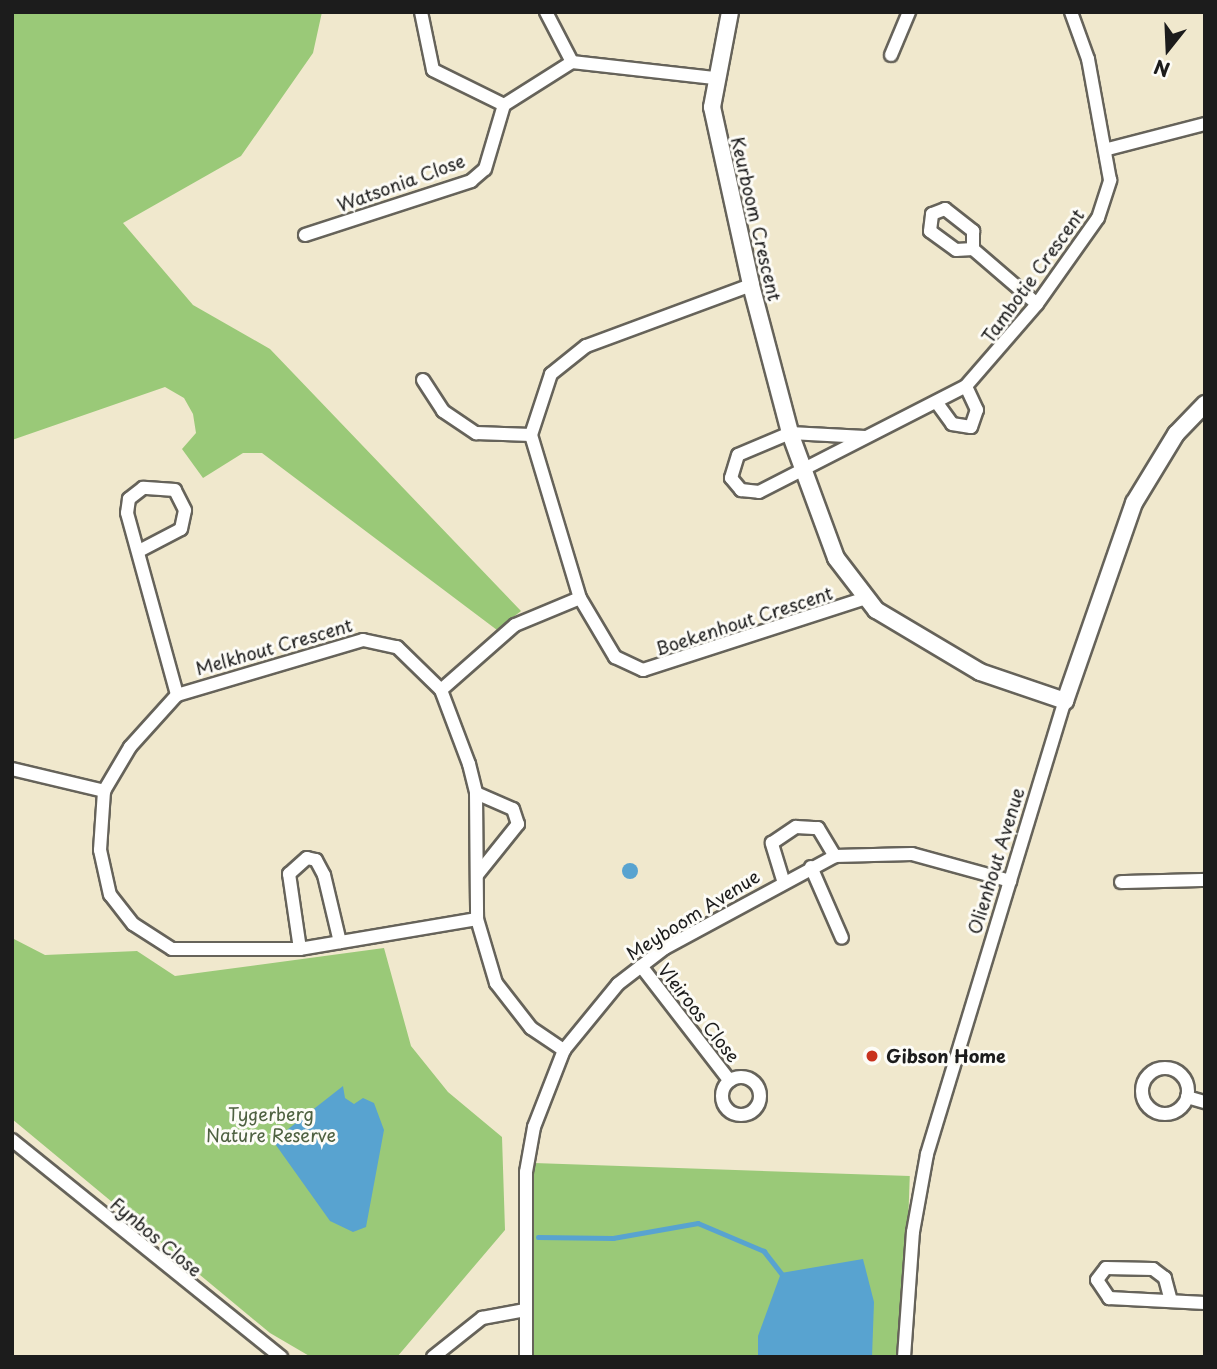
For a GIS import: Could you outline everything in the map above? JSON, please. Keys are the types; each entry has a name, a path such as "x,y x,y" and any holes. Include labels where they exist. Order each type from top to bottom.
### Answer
{"street":[{"path":"421,12 433,70 504,106 572,62 714,78"},
{"path":"547,12 572,62"},
{"name":"Keurboom Crescent","path":"730,12 714,78 714,129 790,433 836,558 863,599 980,671 1065,701"},
{"path":"891,55 909,12"},
{"name":"Tambotie Crescent","path":"806,472 966,386 1038,304 1106,200 1108,149 1071,12"},
{"name":"Watsonia Close","path":"305,235 471,181 485,169 504,106"},
{"path":"1108,149 1205,124"},
{"path":"973,249 1038,304"},
{"path":"423,380 443,411 476,433 531,435 542,392 564,359 751,285"},
{"path":"937,403 952,424 971,426 977,410 966,386"},
{"name":"Olienhout Avenue","path":"904,1357 913,1231 927,1154 1065,701 1134,503 1176,434 1205,404"},
{"path":"790,433 737,455 732,478 750,493 806,472"},
{"name":"Tambotie Crescent","path":"790,433 865,438"},
{"name":"Boekenhout Crescent","path":"531,435 580,598 615,657 643,670 863,599"},
{"path":"139,551 181,529 185,510 174,490 154,485 129,499 139,551 177,695 130,747 104,791 102,874 110,895 150,938 195,953 300,949 477,919"},
{"path":"440,690 515,625 580,598"},
{"name":"Melkhout Crescent","path":"177,695 363,639 397,648 440,690 476,793 477,919 496,983 511,1008 564,1050"},
{"path":"12,769 104,791"},
{"path":"476,793 513,809 518,824 477,875"},
{"path":"783,880 772,843 796,827 818,828 835,856"},
{"name":"Meyboom Avenue","path":"526,1357 529,1148 564,1050 600,1003 641,966 783,880 835,856 912,854 1010,881"},
{"path":"300,949 289,874 307,858 316,860 324,875 340,942"},
{"path":"811,867 842,938"},
{"path":"1121,882 1205,880"},
{"name":"Vleiroos Close","path":"641,966 730,1081"},
{"path":"1187,1097 1205,1102"},
{"name":"Fynbos Close","path":"12,1140 281,1357"},
{"path":"1171,1301 1165,1278 1153,1269 1106,1268 1097,1280 1110,1298 1205,1303"},
{"path":"433,1357 482,1318 525,1310"}],"green space":[{"path":"12,12 322,12 313,53 241,156 123,223 193,305 270,349 521,611 497,630 262,453 243,453 203,478 182,449 196,433 193,414 184,398 165,387 12,440"},
{"name":"Tygerberg Nature Reserve","path":"12,938 45,955 137,951 175,976 384,948 411,1046 448,1092 502,1137 505,1230 397,1357 311,1357 270,1333 12,1119"},
{"path":"534,1163 910,1176 903,1357 527,1357"}],"water":[{"path":"630,863 638,871 630,879 622,871"},
{"path":"343,1086 345,1098 354,1104 363,1098 374,1103 384,1130 366,1227 353,1232 330,1221 273,1141"},
{"path":"863,1259 874,1302 872,1357 758,1357 758,1336 781,1273"}],"waterway":[{"path":"538,1237 613,1238 698,1223 764,1251 781,1273"}],"place":[{"name":"Gibson Home","path":"872,1056"}]}
